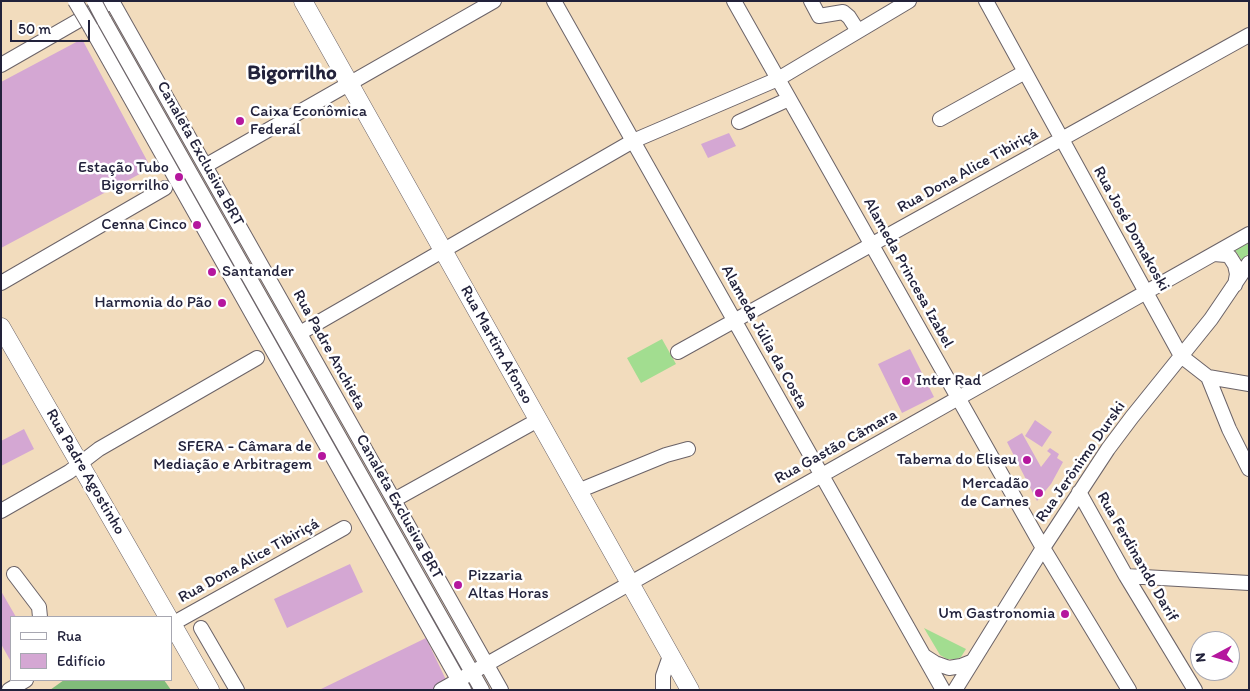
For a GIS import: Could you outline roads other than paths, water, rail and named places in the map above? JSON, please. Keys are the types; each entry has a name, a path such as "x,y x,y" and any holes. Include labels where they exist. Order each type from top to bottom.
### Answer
{"main road":[{"name":"Rua Martim Afonso","path":"303,1 690,690"},
{"name":"Rua Padre Agostinho","path":"1,327 168,616"},
{"name":"Rua Padre Agostinho","path":"172,623 210,690"}],"street":[{"path":"75,1 461,685"},
{"name":"Canaleta Exclusiva BRT","path":"94,1 482,690"},
{"path":"205,166 494,1"},
{"name":"Alameda Júlia da Costa","path":"554,1 943,690"},
{"name":"Alameda Princesa Izabel","path":"734,1 1043,548 1129,690"},
{"path":"811,1 819,16 844,12 849,16 858,32"},
{"path":"300,333 633,141 778,79 909,1"},
{"name":"Rua José Domakoski","path":"986,1 1182,356 1208,377"},
{"path":"1,66 114,5"},
{"name":"Rua Padre Anchieta","path":"114,5 501,690"},
{"name":"Rua Dona Alice Tibiriçá","path":"678,352 1249,35"},
{"path":"940,119 1025,72"},
{"path":"740,122 789,99"},
{"path":"1,283 165,188"},
{"name":"Rua Gastão Câmara","path":"441,690 461,685 472,672 1249,234"},
{"path":"1214,254 1230,257 1236,265 1235,286"},
{"name":"Rua Jerônimo Durski","path":"955,690 1043,548 1120,432 1212,319 1249,263"},
{"path":"1,510 69,472 99,448 257,358"},
{"path":"1208,377 1249,384"},
{"path":"1208,377 1228,429 1249,469"},
{"path":"394,500 538,420"},
{"path":"578,491 688,449"},
{"name":"Rua Ferdinando Darif","path":"1079,492 1126,576 1195,690"},
{"name":"Rua Dona Alice Tibiriçá","path":"172,620 344,528"},
{"path":"14,574 39,607 40,616"},
{"path":"1126,576 1249,583"},
{"path":"201,628 237,690"},
{"path":"184,644 212,646"},
{"path":"663,690 663,676 670,656"},
{"path":"923,656 949,668 971,662"},
{"path":"9,690 24,681"}],"place":[{"name":"Caixa Econômica Federal","path":"240,121"},
{"name":"Estação Tubo Bigorrilho","path":"179,177"},
{"name":"Cenna Cinco","path":"197,225"},
{"name":"Santander","path":"212,272"},
{"name":"Harmonia do Pão","path":"222,303"},
{"name":"Inter Rad","path":"906,381"},
{"name":"SFERA - Câmara de Mediação e Arbitragem","path":"322,456"},
{"name":"Taberna do Eliseu","path":"1027,460"},
{"name":"Mercadão de Carnes","path":"1039,493"},
{"name":"Pizzaria Altas Horas","path":"458,585"},
{"name":"Um Gastronomia","path":"1065,614"}],"district":[{"name":"Bigorrilho","path":"292,74"}]}
